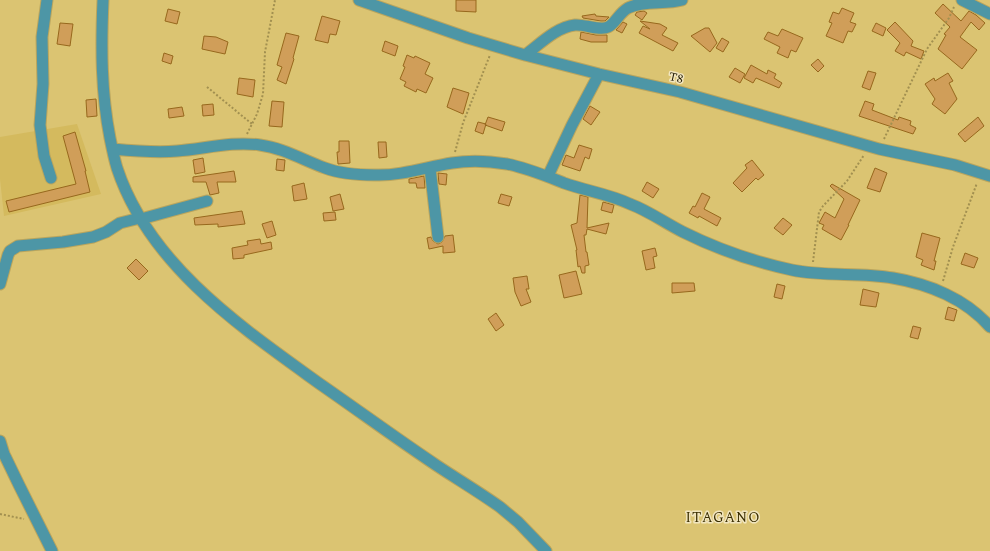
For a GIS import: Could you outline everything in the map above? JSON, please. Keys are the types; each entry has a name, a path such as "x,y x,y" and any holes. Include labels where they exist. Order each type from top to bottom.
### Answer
{"street":[{"path":"46,0 42,37 43,84 40,125 44,156 51,178"},
{"path":"103,0 101,45 103,86 108,124 117,167 126,191 141,218 161,247 181,271 227,315 375,423 500,507 518,522 546,551"},
{"name":"T8","path":"359,0 494,46 525,55 599,74 696,96 874,148 940,162 985,174"},
{"path":"525,55 564,28 580,25 602,28 609,27 619,14 636,5 682,0"},
{"path":"958,1 990,14"},
{"path":"548,176 572,125 599,74"},
{"path":"113,149 171,152 220,146 259,145 278,149 327,169 353,174 377,175 470,161 501,163 548,176 579,188 628,202 680,231 727,251 791,270 812,273 892,277 940,292 976,312 989,323"},
{"path":"430,168 438,237"},
{"path":"0,284 8,255 13,248 22,245 63,242 93,237 120,224 207,201"},
{"path":"0,441 7,461 52,551"}],"path":[{"path":"243,145 263,94 266,52 275,0"},
{"path":"812,273 819,212 847,181 860,161 874,148 890,129 925,53 958,1"},
{"path":"452,163 463,123 494,46"},
{"path":"207,87 252,124"},
{"path":"940,292 953,247 985,174"},
{"path":"0,514 37,522"}],"shaded area":[{"path":"77,124 101,194 4,216 0,179 0,137"}],"building":[{"path":"456,0 476,0 476,12 456,11"},
{"path":"943,4 961,21 969,11 985,23 979,30 971,22 960,37 977,50 962,69 938,49 946,35 944,34 950,27 935,13"},
{"path":"842,8 854,13 850,22 856,24 852,32 848,31 843,43 826,36 832,23 829,22 833,12 839,14"},
{"path":"168,9 180,12 177,24 165,21"},
{"path":"644,11 647,13 642,20 635,15 637,12"},
{"path":"595,14 596,16 609,17 605,21 601,21 583,18 582,16"},
{"path":"322,16 340,21 336,35 330,34 328,43 315,40"},
{"path":"640,21 660,24 667,28 662,35 678,43 673,51 639,33 643,26 650,29"},
{"path":"623,22 627,24 622,33 616,30"},
{"path":"895,22 913,41 911,46 924,51 921,59 906,52 904,56 895,51 900,43 887,30"},
{"path":"60,23 73,24 70,46 57,44"},
{"path":"876,23 886,28 883,36 872,31"},
{"path":"705,28 709,28 717,43 710,52 691,36"},
{"path":"782,29 803,38 796,52 791,50 788,58 777,53 780,47 764,39 768,32 778,36"},
{"path":"581,32 596,35 607,35 607,42 591,42 580,39"},
{"path":"286,33 299,36 286,84 277,80 282,67 277,65"},
{"path":"204,36 216,37 228,42 225,54 202,49"},
{"path":"722,38 729,42 723,52 716,48"},
{"path":"385,41 398,46 395,56 382,51"},
{"path":"164,53 173,56 171,64 162,61"},
{"path":"407,55 414,58 415,56 430,63 425,74 433,78 426,93 417,89 416,92 404,86 406,82 400,79 405,67 403,66"},
{"path":"818,59 824,66 818,72 811,65"},
{"path":"751,65 767,74 768,70 776,74 774,78 782,83 779,88 756,78 753,83 744,78"},
{"path":"735,68 745,74 740,83 729,77"},
{"path":"868,71 876,73 870,90 862,87"},
{"path":"948,73 953,81 949,83 957,99 945,114 932,104 935,99 925,84 934,78 935,81"},
{"path":"239,78 255,80 253,97 237,94"},
{"path":"453,88 469,93 463,114 447,107"},
{"path":"96,99 97,116 87,117 86,100"},
{"path":"272,101 284,102 282,127 269,126"},
{"path":"865,101 874,104 872,110 898,120 899,117 911,121 910,125 916,128 913,134 859,116"},
{"path":"213,104 214,115 203,116 202,105"},
{"path":"590,106 600,112 591,125 583,119"},
{"path":"182,107 184,116 169,118 168,109"},
{"path":"488,117 505,122 502,131 485,125"},
{"path":"978,117 984,126 965,142 958,134"},
{"path":"478,122 486,124 483,134 475,131"},
{"path":"75,132 86,171 90,192 9,212 6,201 76,184 63,136"},
{"path":"339,141 349,141 350,163 338,164 337,152 339,152"},
{"path":"378,142 386,142 387,157 379,158"},
{"path":"579,145 592,149 589,159 585,157 580,171 562,165 566,155 574,158"},
{"path":"203,158 205,172 195,174 193,160"},
{"path":"277,159 285,160 284,171 276,170"},
{"path":"752,160 764,175 758,180 756,178 742,192 733,183 747,168 745,165"},
{"path":"875,168 887,173 880,192 867,188"},
{"path":"234,171 236,182 217,182 219,193 210,195 206,182 193,182 193,177"},
{"path":"438,173 447,174 446,185 439,184"},
{"path":"424,176 425,188 417,188 416,183 409,183 409,179"},
{"path":"647,182 659,189 653,198 642,191"},
{"path":"304,183 307,199 294,201 292,186"},
{"path":"832,184 860,200 841,240 822,229 824,225 819,223 825,212 835,218 844,199 830,186"},
{"path":"702,193 710,197 704,209 721,218 717,226 699,216 698,218 689,213 693,206 695,207"},
{"path":"340,194 344,209 333,211 330,197"},
{"path":"501,194 512,197 509,206 498,203"},
{"path":"580,195 588,197 587,228 609,223 606,234 587,229 586,235 584,235 589,265 585,266 585,273 582,273 580,266 578,267 577,250 571,225 577,223"},
{"path":"603,202 614,205 612,213 601,210"},
{"path":"242,211 245,224 218,227 218,224 195,225 194,218"},
{"path":"335,212 336,220 324,221 323,213"},
{"path":"783,218 792,225 783,235 774,228"},
{"path":"272,221 276,235 267,238 262,224"},
{"path":"922,233 940,238 934,261 936,261 934,270 921,265 923,260 916,257"},
{"path":"453,235 455,252 443,253 443,246 429,249 427,238 431,237 433,241 438,244 442,242 445,236"},
{"path":"260,239 261,244 271,242 272,249 244,255 244,258 233,259 232,248 248,245 247,241"},
{"path":"655,248 657,256 653,257 655,268 646,270 642,251"},
{"path":"965,253 978,258 974,268 961,264"},
{"path":"136,259 148,271 139,280 127,268"},
{"path":"576,271 582,294 564,298 559,275"},
{"path":"527,276 529,289 526,289 531,302 521,306 515,292 513,278"},
{"path":"672,283 694,283 695,291 672,293"},
{"path":"777,284 785,286 782,299 774,297"},
{"path":"863,289 879,293 876,307 860,305"},
{"path":"948,307 957,310 954,321 945,319"},
{"path":"496,313 504,325 496,331 488,319"},
{"path":"913,326 921,328 918,339 910,337"}],"district":[{"name":"ITAGANO","path":"723,517"}]}
